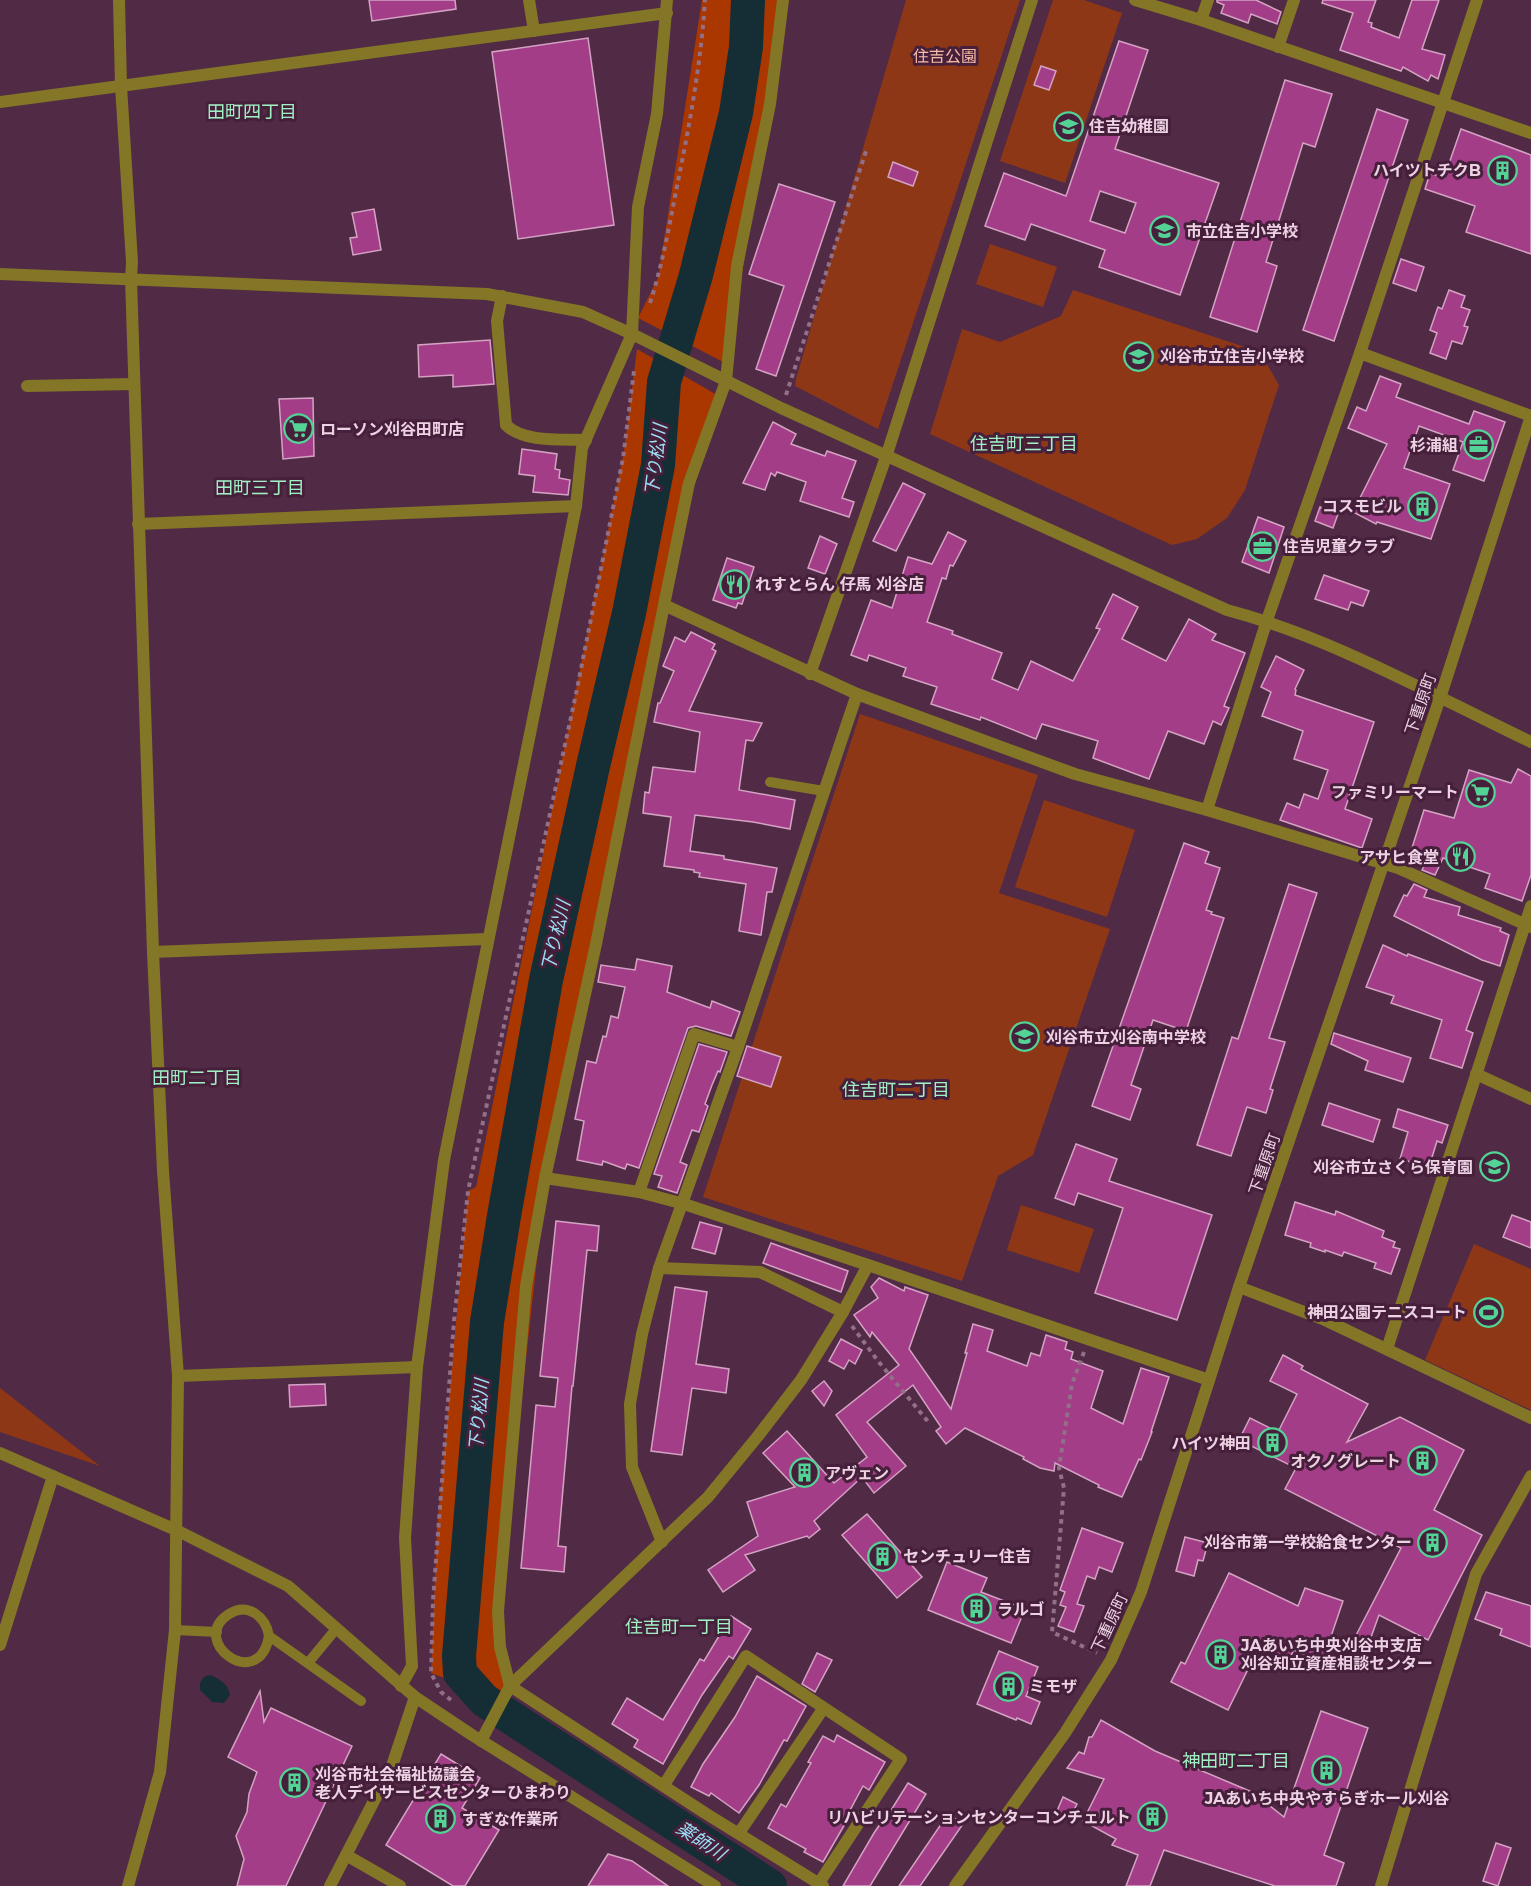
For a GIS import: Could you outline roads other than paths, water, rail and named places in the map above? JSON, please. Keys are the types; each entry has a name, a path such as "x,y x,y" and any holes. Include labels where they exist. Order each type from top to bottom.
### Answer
{"street":[{"path":"119,0 121,86 132,262 138,525 153,952 163,1171 178,1376 175,1630 160,1772 128,1886"},
{"path":"529,0 534,31"},
{"path":"401,1686 412,1666 405,1538 417,1366 444,1160 576,506 582,448 635,336 638,207 657,114 667,0"},
{"path":"664,1785 746,1656 901,1759 821,1884 738,1833 510,1686 500,1647 498,1611 526,1286 545,1179 596,944 689,483 726,381 737,266 770,104 783,0"},
{"path":"810,674 887,454 1032,0"},
{"path":"1135,0 1201,20 1531,133"},
{"path":"1201,20 1208,0"},
{"path":"1278,47 1294,0"},
{"path":"1207,810 1267,620 1360,352 1477,0"},
{"path":"0,102 667,13"},
{"path":"0,274 487,294 583,312 781,408 887,454 1227,610 1267,620 1421,687 1531,742"},
{"path":"502,296 497,321 506,425 514,433 560,442 586,440"},
{"path":"1360,352 1531,416"},
{"path":"27,386 134,384"},
{"name":"下重原町","path":"955,1886 1065,1733 1111,1660 1142,1592 1239,1287 1440,698 1531,416"},
{"path":"138,525 576,506"},
{"path":"664,605 856,694 1075,774 1207,810 1398,868 1528,926"},
{"path":"662,1542 632,1467 630,1404 642,1334 659,1268 684,1204 738,1047 856,694"},
{"path":"1387,1349 1476,1074 1528,926 1531,906"},
{"path":"153,952 487,939"},
{"path":"639,1192 694,1034 738,1047"},
{"path":"1476,1074 1531,1100"},
{"path":"545,1179 639,1192 684,1204 1209,1380"},
{"path":"481,1741 510,1686 708,1497 758,1436 801,1380 843,1312 868,1265"},
{"path":"659,1268 760,1272 843,1312"},
{"path":"1239,1287 1324,1320 1531,1418"},
{"path":"178,1376 417,1366"},
{"path":"0,1453 176,1530 288,1586 415,1697 481,1741 716,1886"},
{"path":"0,1645 53,1476"},
{"path":"1381,1886 1476,1574 1531,1476"},
{"path":"330,1886 392,1766 415,1697"},
{"path":"738,1833 823,1708"},
{"path":"346,1855 396,1885"}],"lane":[{"path":"770,782 824,791"},
{"path":"245,1610 254,1612 262,1618 268,1627 269,1636 268,1646 262,1654 255,1660 245,1662 236,1662 227,1658 220,1650 217,1641 220,1623 227,1615 245,1610"},
{"path":"308,1663 336,1629"},
{"path":"175,1630 217,1632"},
{"path":"269,1636 361,1701"}],"water":[{"path":"210,1675 220,1680 227,1688 230,1695 224,1703 212,1702 200,1690 202,1680"}],"waterway":[{"name":"下り松川","path":"748,0 746,47 736,113 696,275 664,382 658,465 629,613 546,980 504,1216 487,1322 459,1656 460,1673 484,1700 770,1886"}],"place":[{"name":"住吉幼稚園","path":"1068,126"},
{"name":"ハイツトチクB","path":"1502,170"},
{"name":"市立住吉小学校","path":"1165,231"},
{"name":"刈谷市立住吉小学校","path":"1139,356"},
{"name":"ローソン刈谷田町店","path":"299,429"},
{"name":"杉浦組","path":"1479,445"},
{"name":"コスモビル","path":"1423,506"},
{"name":"住吉児童クラブ","path":"1262,546"},
{"name":"れすとらん 仔馬 刈谷店","path":"734,584"},
{"name":"ファミリーマート","path":"1480,792"},
{"name":"アサヒ食堂","path":"1460,857"},
{"name":"刈谷市立刈谷南中学校","path":"1025,1037"},
{"name":"刈谷市立さくら保育園","path":"1494,1167"},
{"name":"神田公園テニスコート","path":"1488,1312"},
{"name":"ハイツ神田","path":"1272,1443"},
{"name":"オクノグレート","path":"1422,1461"},
{"name":"アヴェン","path":"804,1473"},
{"name":"刈谷市第一学校給食センター","path":"1433,1542"},
{"name":"センチュリー住吉","path":"882,1556"},
{"name":"ラルゴ","path":"976,1609"},
{"name":"JAあいち中央刈谷中支店 刈谷知立資産相談センター","path":"1220,1654"},
{"name":"ミモザ","path":"1008,1686"},
{"name":"JAあいち中央やすらぎホール刈谷","path":"1327,1770"},
{"name":"刈谷市社会福祉協議会 老人デイサービスセンターひまわり","path":"294,1783"},
{"name":"リハビリテーションセンターコンチェルト","path":"1152,1817"},
{"name":"すぎな作業所","path":"441,1819"}],"district":[{"name":"田町四丁目","path":"252,112"},
{"name":"住吉町三丁目","path":"1024,444"},
{"name":"田町三丁目","path":"260,488"},
{"name":"田町二丁目","path":"197,1078"},
{"name":"住吉町二丁目","path":"896,1090"},
{"name":"住吉町一丁目","path":"679,1627"},
{"name":"神田町二丁目","path":"1236,1761"}],"park label":[{"name":"住吉公園","path":"945,56"}],"water label":[{"name":"薬師川","path":"701,1841"}]}
